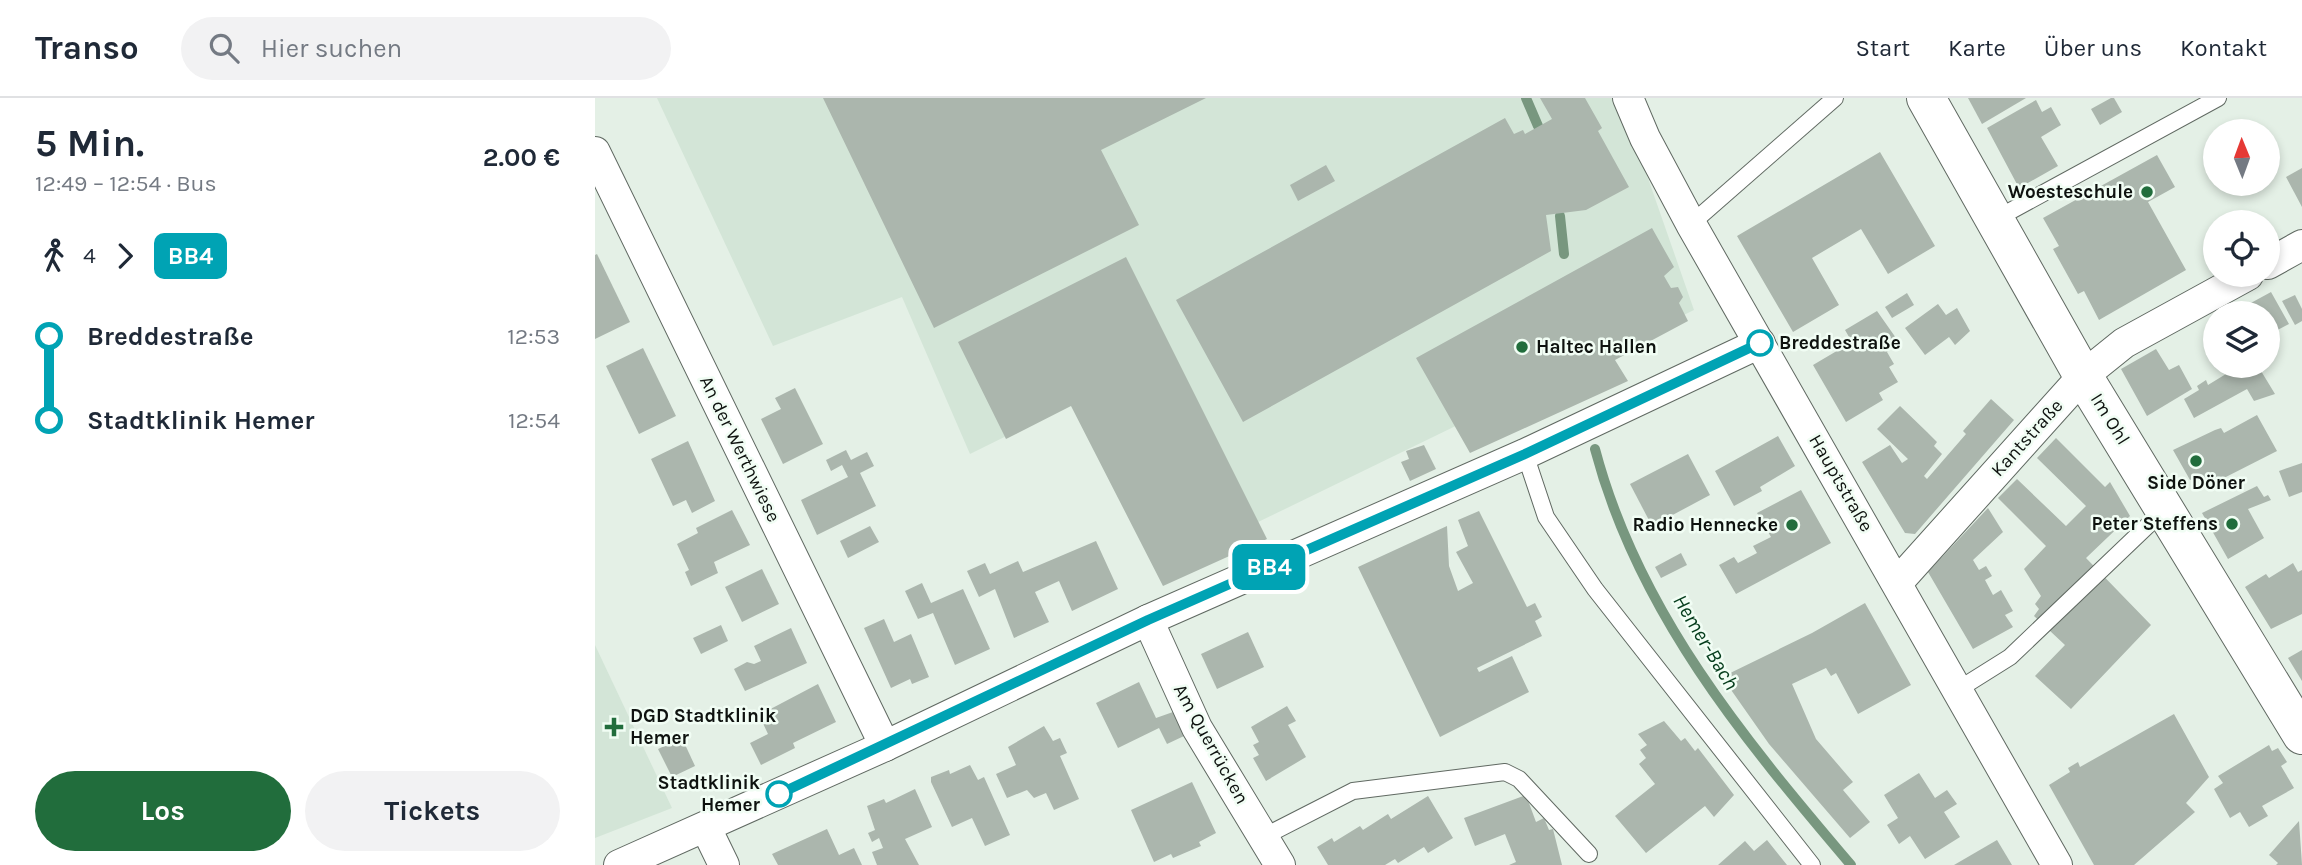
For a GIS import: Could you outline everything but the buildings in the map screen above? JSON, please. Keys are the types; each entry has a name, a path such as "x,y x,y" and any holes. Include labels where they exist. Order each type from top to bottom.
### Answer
{"main road":[{"name":"Im Ohl","path":"1926,98 2083,376 2302,734"}],"street":[{"name":"Hauptstraße","path":"1628,98 1645,138 1691,224 1898,582 2057,865"},
{"name":"An der Werthwiese","path":"595,152 885,746"},
{"path":"2280,257 2302,245"},
{"name":"Kantstraße","path":"1898,582 2083,376 2124,343 2226,287"},
{"path":"619,865 885,746 1148,620 1525,454 1760,343"},
{"name":"Am Querrücken","path":"1148,620 1197,728 1280,865"},
{"path":"706,828 724,865"}],"lane":[{"path":"1691,224 1835,98"},
{"path":"1994,220 2218,98"},
{"path":"1525,454 1546,517 1595,589 1812,865"},
{"path":"1959,690 2010,657 2166,508"},
{"path":"1263,837 1353,791 1505,772 1519,779 1589,855"}],"shaded area":[{"path":"657,98 1620,98 1694,310 1172,564 1085,397 970,454 902,297 773,346"},
{"name":"DGD Stadtklinik Hemer","path":"595,645 672,808 595,838"}],"waterway":[{"name":"Hemer-Bach","path":"1526,98 1538,126"},
{"name":"Hemer-Bach","path":"1560,216 1564,254"},
{"name":"Hemer-Bach","path":"1595,449 1614,509 1638,565 1667,619 1734,721 1851,865"}],"bus line":[{"name":"BB4","path":"779,794 1148,620 1525,454 1760,343"}],"place":[{"name":"Woesteschule","path":"2147,192"},
{"name":"Breddestraße","path":"1760,343"},
{"name":"Haltec Hallen","path":"1522,347"},
{"name":"Side Döner","path":"2196,461"},
{"name":"Peter Steffens","path":"2232,524"},
{"name":"Radio Hennecke","path":"1792,525"},
{"name":"DGD Stadtklinik Hemer","path":"614,727"},
{"name":"Stadtklinik Hemer","path":"779,794"}]}
